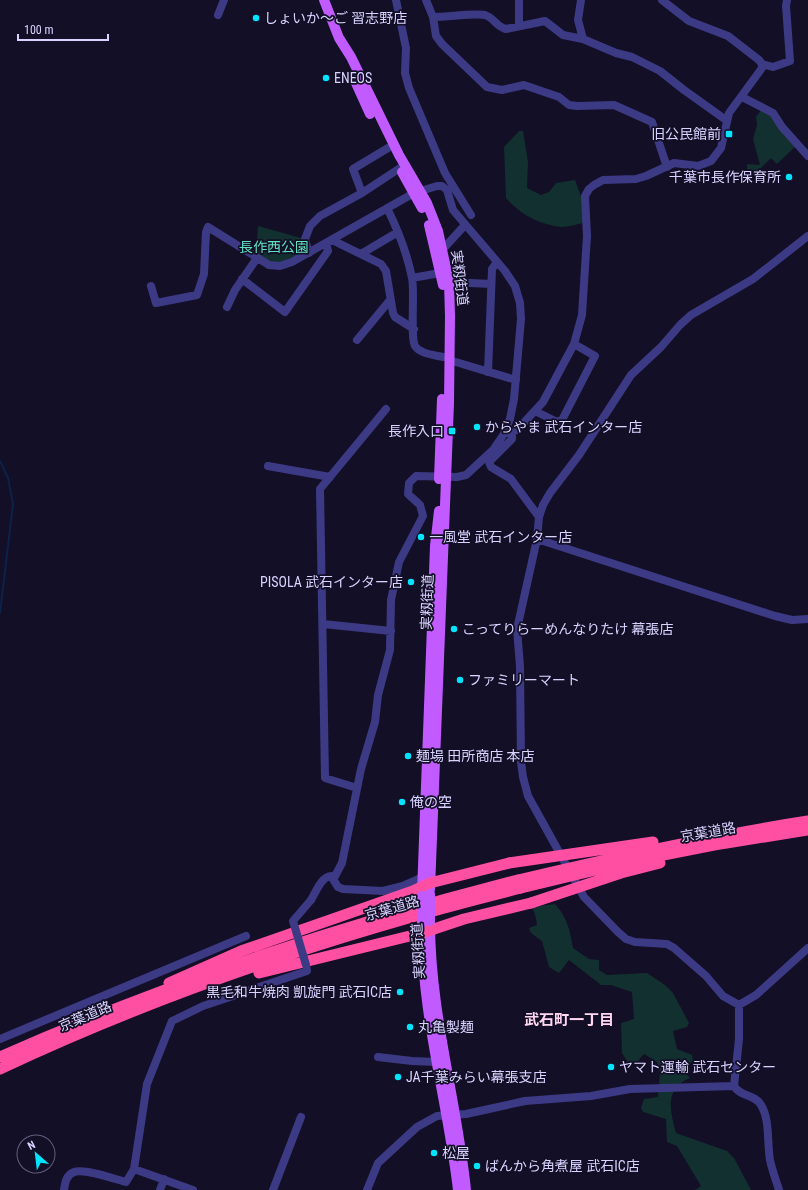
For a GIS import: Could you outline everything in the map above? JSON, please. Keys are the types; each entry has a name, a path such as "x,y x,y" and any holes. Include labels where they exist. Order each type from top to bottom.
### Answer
{"highway":[{"name":"京葉道路","path":"0,1057 100,1015 264,955 350,926 520,884 714,845 780,830 808,821"},
{"path":"100,1015 241,951 426,887 509,863 612,847 780,830"},
{"path":"116,1019 270,970 426,927 531,903 654,864 780,830"},
{"name":"京葉道路","path":"780,830 808,830"},
{"name":"京葉道路","path":"0,1069 116,1019 198,987 345,938 520,884"}],"main road":[{"name":"実籾街道","path":"324,0 341,47 361,95 388,148 400,168 417,191 431,231 442,284 446,359"},
{"name":"実籾街道","path":"339,38 351,57 438,232 443,249 449,282 450,316 446,359 426,887 427,996 437,1062 451,1115 466,1190"},
{"name":"実籾街道","path":"426,927 451,1115 458,1190"}],"street":[{"path":"218,15 224,0"},
{"path":"396,0 406,48 405,73 409,88 445,172 471,215"},
{"path":"519,0 519,25"},
{"path":"581,0 578,20 583,39"},
{"path":"662,0 688,21 728,36 754,55 762,64 773,67 790,61 786,6 787,0"},
{"path":"428,1 434,17 436,36 442,44 487,87 502,90 524,85 559,97 569,105 614,104 647,119 654,127 659,147 667,167"},
{"path":"434,17 483,15 492,20 501,28 506,29 519,25 545,21 563,35 583,39 632,58 660,71 726,120"},
{"path":"334,878 342,863 357,788 375,722 378,695 390,650 391,600 399,562 423,516 420,505 409,495 408,485 416,476 457,477 466,474 493,450 508,433 517,430 546,397 574,344 582,315 588,236 585,196 594,185 603,180 636,179 679,163 698,166 711,161 721,148 726,120 731,109 742,97 762,68 762,64"},
{"path":"742,97 773,113 782,127 808,156"},
{"path":"362,193 353,169 388,148"},
{"path":"309,253 306,239 310,226 320,216 362,193 400,168"},
{"path":"150,286 156,303 197,295 204,274 206,232 208,227 269,265 280,266 309,253 417,191 433,186 444,187 449,193 453,210 513,282 520,303 521,319 516,380 508,433 512,439 489,462 491,467 511,479 539,517"},
{"path":"387,208 398,232 412,278 415,345 421,351 516,380"},
{"path":"443,249 465,225"},
{"path":"361,254 398,232"},
{"path":"739,1005 723,996 709,979 674,948 667,944 635,942 626,939 584,897 528,796 523,777 521,762 520,666 516,630 537,539 539,517 550,493 579,455 631,374 661,347 691,315 753,279 808,236"},
{"path":"329,241 376,261 384,267 393,314 395,317 414,329"},
{"path":"242,279 285,312 328,251 329,241"},
{"path":"227,308 242,279 257,258"},
{"path":"488,372 492,269 497,262"},
{"path":"412,278 440,273"},
{"path":"449,282 492,284"},
{"path":"357,340 390,300"},
{"path":"535,411 557,422 562,420 595,356 574,344"},
{"path":"357,788 324,778 320,489 386,409"},
{"path":"268,466 330,477"},
{"path":"537,539 775,616 792,620 808,619"},
{"path":"323,624 391,631"},
{"path":"64,1190 67,1177 74,1172 82,1171 126,1182 134,1169 147,1084 172,1021 191,1010 307,971 293,921 311,900 325,878 331,876 334,878"},
{"path":"334,878 338,887 343,889 377,892 392,889 426,887"},
{"path":"0,1039 246,936"},
{"path":"739,1005 756,995 808,948"},
{"path":"739,1005 739,1039 734,1086 737,1091 757,1099 762,1106 766,1119 770,1163 779,1190"},
{"path":"378,1057 437,1062"},
{"path":"367,1190 378,1163 417,1126 431,1118 525,1102 591,1096 630,1088 734,1086"},
{"path":"273,1190 301,1117"},
{"path":"134,1169 193,1190"},
{"path":"160,1190 164,1179"}],"green space":[{"path":"761,110 772,116 796,146 777,164 771,158 747,182 747,164 760,165 753,139 757,125 756,117"},
{"path":"519,131 523,131 528,162 527,188 541,195 549,192 556,183 575,180 582,199 584,223 567,227 546,224 524,214 506,198 504,147"},
{"name":"長作西公園","path":"258,226 301,238 303,251 292,260 286,262 275,262 256,255"},
{"path":"555,904 567,924 571,935 573,948 589,959 599,960 599,970 607,975 647,973 665,985 673,993 689,1023 687,1027 673,1031 677,1049 692,1055 693,1061 683,1070 690,1078 682,1082 676,1088 671,1101 672,1117 676,1133 727,1151 734,1158 751,1190 695,1190 701,1186 677,1146 667,1142 666,1119 643,1112 641,1108 644,1099 658,1097 660,1073 657,1062 644,1054 637,1062 629,1064 622,1053 621,1023 634,1019 632,992 611,985 601,985 569,960 559,973 549,967 542,941 531,933 529,928 537,925 532,907"}],"waterway":[{"path":"0,461 8,478 13,504 0,613"}],"place":[{"name":"しょいか～ご 習志野店","path":"256,18"},
{"name":"ENEOS","path":"326,78"},
{"name":"旧公民館前","path":"729,134"},
{"name":"千葉市長作保育所","path":"789,177"},
{"name":"からやま 武石インター店","path":"477,427"},
{"name":"長作入口","path":"452,431"},
{"name":"一風堂 武石インター店","path":"421,537"},
{"name":"PISOLA 武石インター店","path":"411,582"},
{"name":"こってりらーめんなりたけ 幕張店","path":"454,629"},
{"name":"ファミリーマート","path":"460,680"},
{"name":"麺場 田所商店 本店","path":"408,756"},
{"name":"俺の空","path":"402,802"},
{"name":"黒毛和牛焼肉 凱旋門 武石IC店","path":"400,992"},
{"name":"丸亀製麺","path":"410,1027"},
{"name":"ヤマト運輸 武石センター","path":"611,1067"},
{"name":"JA千葉みらい幕張支店","path":"398,1077"},
{"name":"松屋","path":"434,1153"},
{"name":"ばんから角煮屋 武石IC店","path":"477,1166"}],"district":[{"name":"武石町一丁目","path":"569,1020"}]}
